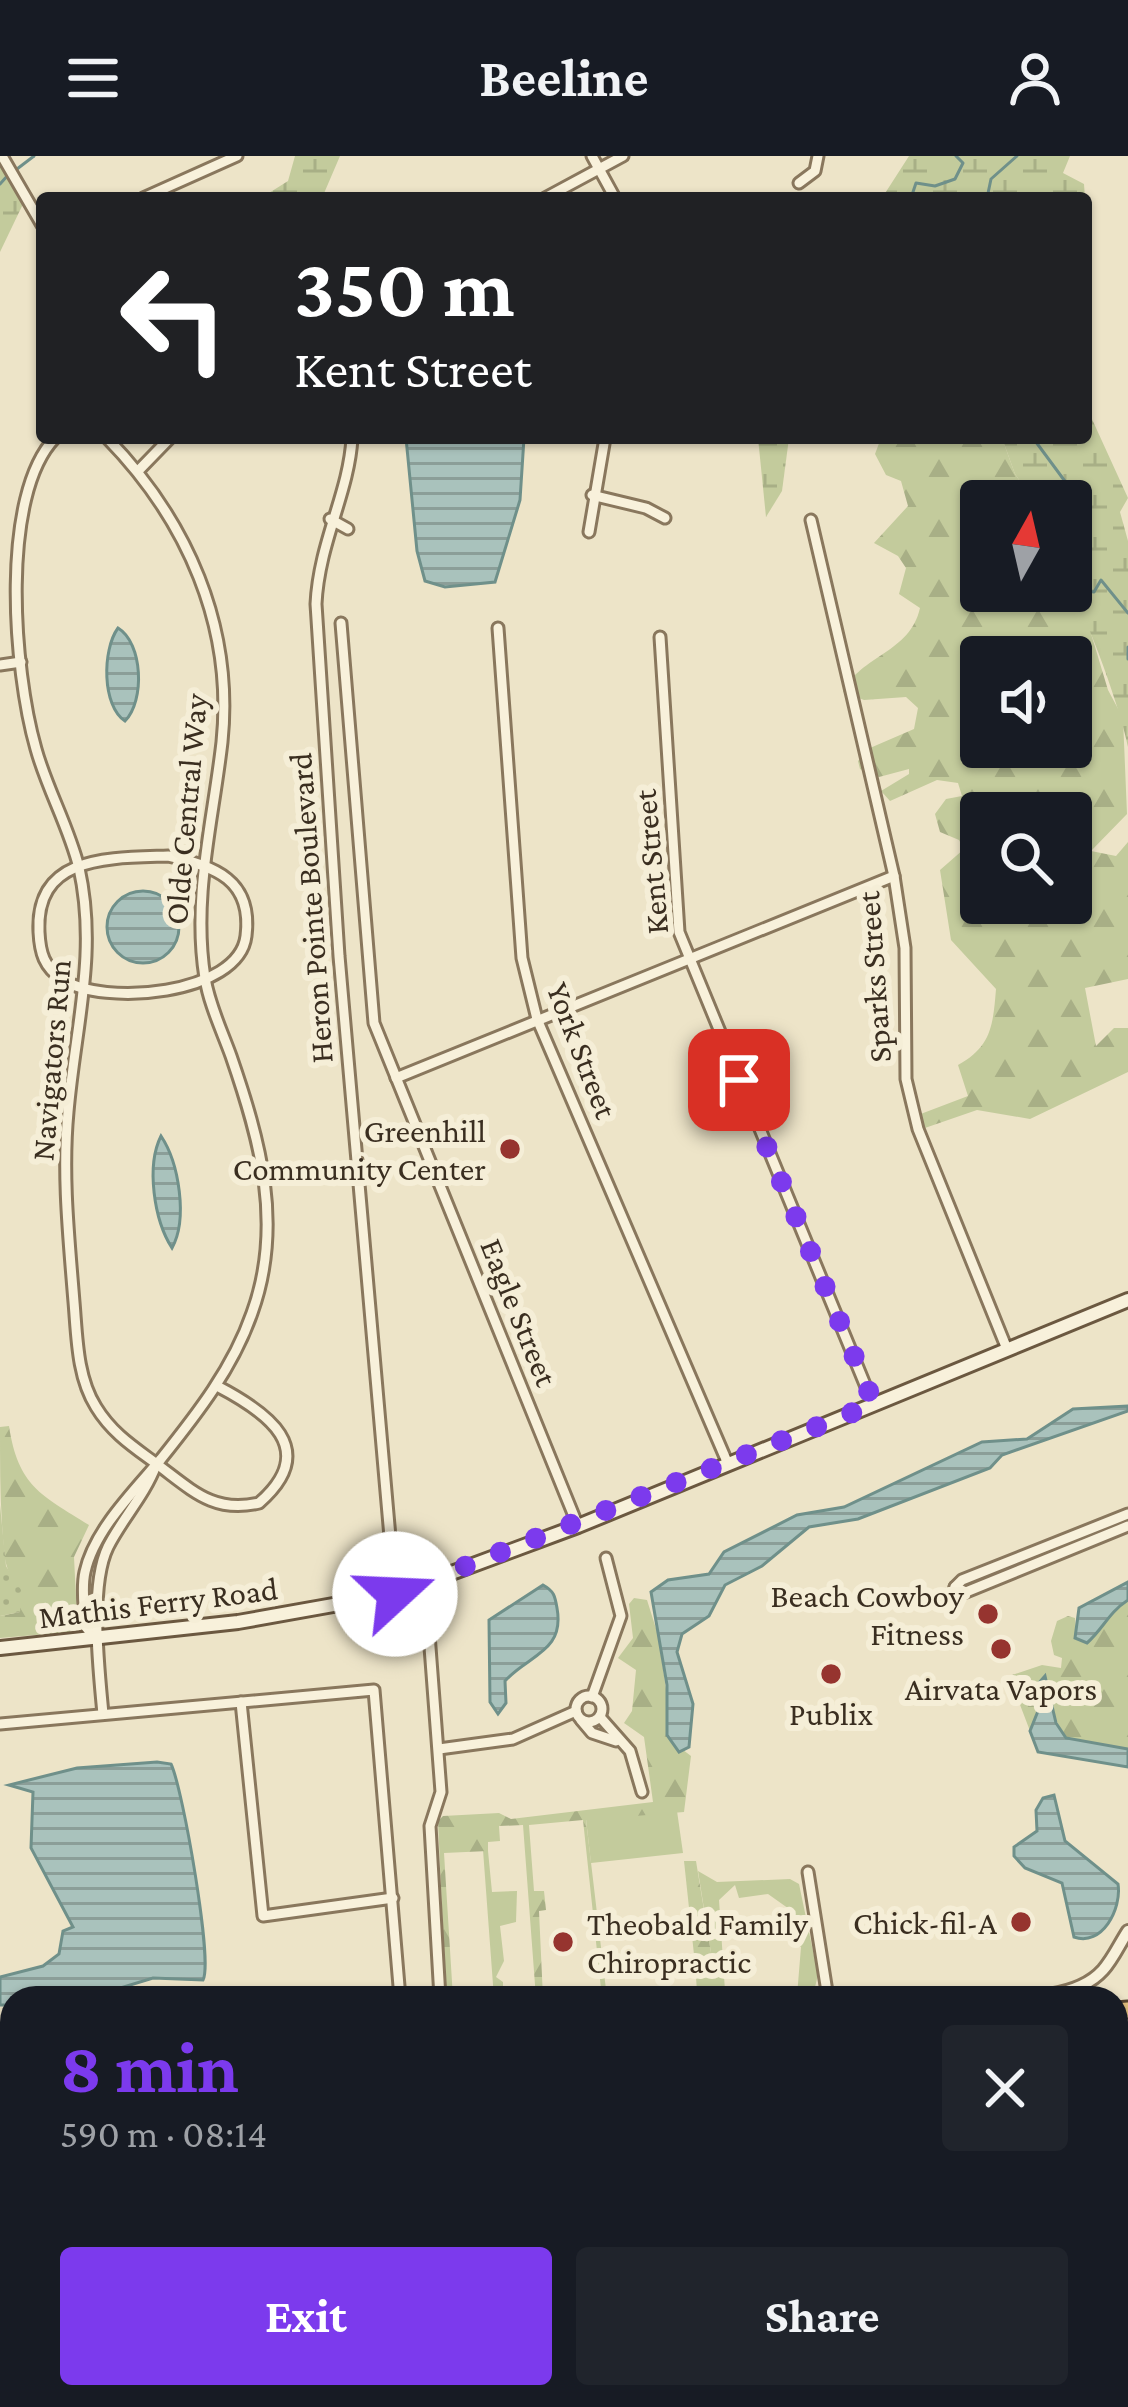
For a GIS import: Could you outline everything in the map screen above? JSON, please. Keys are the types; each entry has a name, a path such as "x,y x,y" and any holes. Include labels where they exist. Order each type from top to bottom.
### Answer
{"main road":[{"name":"Mathis Ferry Road","path":"0,1648 96,1639 395,1594 578,1526 1128,1300"}],"street":[{"path":"2,156 36,215"},
{"path":"156,192 237,156"},
{"path":"592,156 612,192"},
{"path":"555,192 623,156"},
{"path":"800,183 815,171 818,156"},
{"name":"Navigators Run","path":"50,444 22,479 8,525 35,748 79,867 88,931 87,990 68,1111 66,1198 79,1363 93,1403 116,1434 156,1464"},
{"name":"Olde Central Way","path":"103,1714 96,1639 101,1625 100,1569 156,1464 217,1386 253,1311 269,1223 261,1143 206,982 202,863 222,740 223,668 206,590 172,515 113,444"},
{"path":"139,470 164,444"},
{"name":"Heron Pointe Boulevard","path":"352,444 318,562 318,639 339,956 395,1594"},
{"path":"589,532 604,444"},
{"path":"592,495 646,508 665,518"},
{"path":"330,519 348,529"},
{"name":"Sparks Street","path":"811,520 894,876 905,948 906,1079 917,1129 1007,1349"},
{"name":"Eagle Street","path":"341,623 374,1023 578,1526"},
{"name":"York Street","path":"498,628 522,958 537,1019 728,1465"},
{"name":"Kent Street","path":"660,637 679,932 874,1404"},
{"path":"0,664 21,662"},
{"path":"137,857 202,863 227,874 243,894 248,926 244,952 232,968 206,982 153,991 87,990 49,970 40,952 42,893 55,878 79,867 137,857"},
{"path":"396,1078 894,876"},
{"path":"156,1464 217,1505 259,1503 273,1490 286,1459 278,1426 256,1406 217,1386"},
{"path":"1128,1514 962,1580 955,1587 966,1592 1128,1526"},
{"path":"592,1697 621,1616 606,1558"},
{"path":"429,1634 441,1792 430,1826 439,1986"},
{"path":"0,1724 374,1690 399,1986"},
{"path":"578,1716 582,1698 592,1697"},
{"path":"592,1697 602,1707 599,1717"},
{"path":"242,1702 262,1916 393,1898"},
{"path":"578,1716 592,1733 625,1744"},
{"path":"439,1749 513,1739 578,1716 599,1717 625,1744 642,1792"},
{"path":"808,1872 826,1986"},
{"path":"1080,1986 1102,1972 1128,1930"}],"green space":[{"path":"295,156 340,156 325,192 271,192 288,181"},
{"path":"909,156 1070,156 1063,173 1084,184 1085,192 886,192"},
{"path":"0,163 23,204 0,252"},
{"path":"1092,419 1128,498 1120,512 1128,541 1128,747 1081,612 1092,612 1092,480 1019,480 1004,444 1092,444"},
{"path":"759,444 788,444 782,491 766,517"},
{"path":"879,444 1004,444 1019,480 960,480 960,612 1085,612 1092,636 960,636 960,768 1092,768 1092,637 1108,690 1123,718 1127,814 1092,850 1092,792 961,792 958,783 937,780 890,801 881,791 909,774 909,769 879,777 860,769 858,761 870,748 914,729 918,708 906,697 864,700 843,692 861,670 906,635 920,608 899,594 906,568 898,556 874,543 908,506 901,481 886,475 875,454"},
{"path":"960,796 960,842 940,832 935,814 946,799"},
{"path":"1128,842 1128,979 1085,988 1096,1046 1114,1028 1128,1028 1128,1072 1030,1119 977,1110 922,1129 918,1115 968,1096 958,1065 984,1043 996,989 951,940 940,870 960,852 960,924 1092,924 1092,851 1116,856"},
{"path":"9,1426 19,1463 34,1487 89,1525 74,1557 77,1617 70,1632 0,1638 0,1616 20,1612 5,1559 2,1526 0,1427"},
{"path":"0,1505 6,1566 21,1590 20,1612 0,1616"},
{"path":"634,1598 647,1600 658,1635 674,1743 691,1756 684,1812 586,1820 606,1986 601,1986 583,1820 529,1825 534,1891 544,1891 546,1910 539,1911 542,1986 535,1986 523,1825 499,1826 500,1841 488,1842 488,1851 444,1853 452,1986 445,1986 438,1821 443,1816 499,1813 511,1819 653,1802 644,1737 624,1723 632,1711 636,1670 618,1658 633,1638 629,1604"},
{"path":"1128,1600 1128,1749 1066,1738 1037,1685 1038,1711 1030,1731 1009,1676 1042,1665 1061,1668 1062,1658 1054,1655 1051,1641 1057,1621 1075,1618 1076,1633 1098,1633 1107,1615"},
{"path":"677,1811 683,1853 591,1863 586,1819"},
{"path":"483,1850 488,1851 492,1892 517,1891 516,1922 500,1926 504,1961 496,1977 503,1986 493,1986"},
{"path":"684,1861 696,1861 712,1959 709,1977 695,1964"},
{"path":"698,1871 717,1882 790,1879 799,1884 818,1975 815,1986 798,1986 801,1947 794,1947 792,1911 768,1894 739,1898 735,1885 719,1900 725,1986 697,1986 695,1964 712,1959"}],"water":[{"path":"407,444 524,444 520,500 495,582 445,587 425,581 417,551"},
{"path":"118,628 132,646 138,673 136,700 125,721 108,691 109,650"},
{"path":"143,891 168,902 179,927 168,952 143,963 118,952 107,927 118,902"},
{"path":"161,1136 173,1161 179,1191 180,1222 172,1248 154,1193 154,1162"},
{"path":"1128,1406 1128,1411 1002,1455 990,1468 858,1519 809,1527 762,1566 725,1585 709,1616 682,1634 677,1652 693,1704 689,1747 679,1752 667,1735 667,1685 651,1592 668,1580 709,1574 724,1552 797,1515 844,1507 982,1442 1027,1439 1073,1409"},
{"path":"1128,1582 1128,1600 1093,1638 1087,1643 1075,1638 1079,1608"},
{"path":"543,1585 556,1600 555,1634 543,1651 505,1681 506,1703 498,1714 490,1702 489,1620"},
{"path":"1045,1676 1056,1723 1066,1738 1128,1749 1128,1767 1038,1752 1030,1731 1038,1711 1037,1685"},
{"path":"171,1764 195,1875 203,1980 153,1978 127,1986 0,1986 0,1977 43,1966 59,1954 63,1931 73,1927 31,1848 33,1792 9,1785 77,1768"},
{"path":"1054,1795 1065,1841 1118,1884 1117,1904 1108,1924 1084,1939 1074,1937 1062,1883 1025,1868 1014,1856 1014,1847 1037,1831 1036,1810 1043,1798"}],"waterway":[{"path":"17,169 34,156"},
{"path":"913,192 916,183 935,186 955,179 963,163 956,156"},
{"path":"988,192 991,179 1017,156"},
{"path":"0,184 9,174"},
{"path":"1037,444 1064,480"},
{"path":"1092,592 1101,580 1128,613"},
{"path":"1128,647 1128,659"}],"place":[{"name":"Greenhill Community Center","path":"510,1149"},
{"name":"Beach Cowboy Fitness","path":"988,1614"},
{"name":"Airvata Vapors","path":"1001,1649"},
{"name":"Publix","path":"831,1674"},
{"name":"Chick-fil-A","path":"1021,1922"},
{"name":"Theobald Family Chiropractic","path":"563,1942"}],"route":[{"path":"395,1594 578,1526 874,1404 739,1080"}]}
